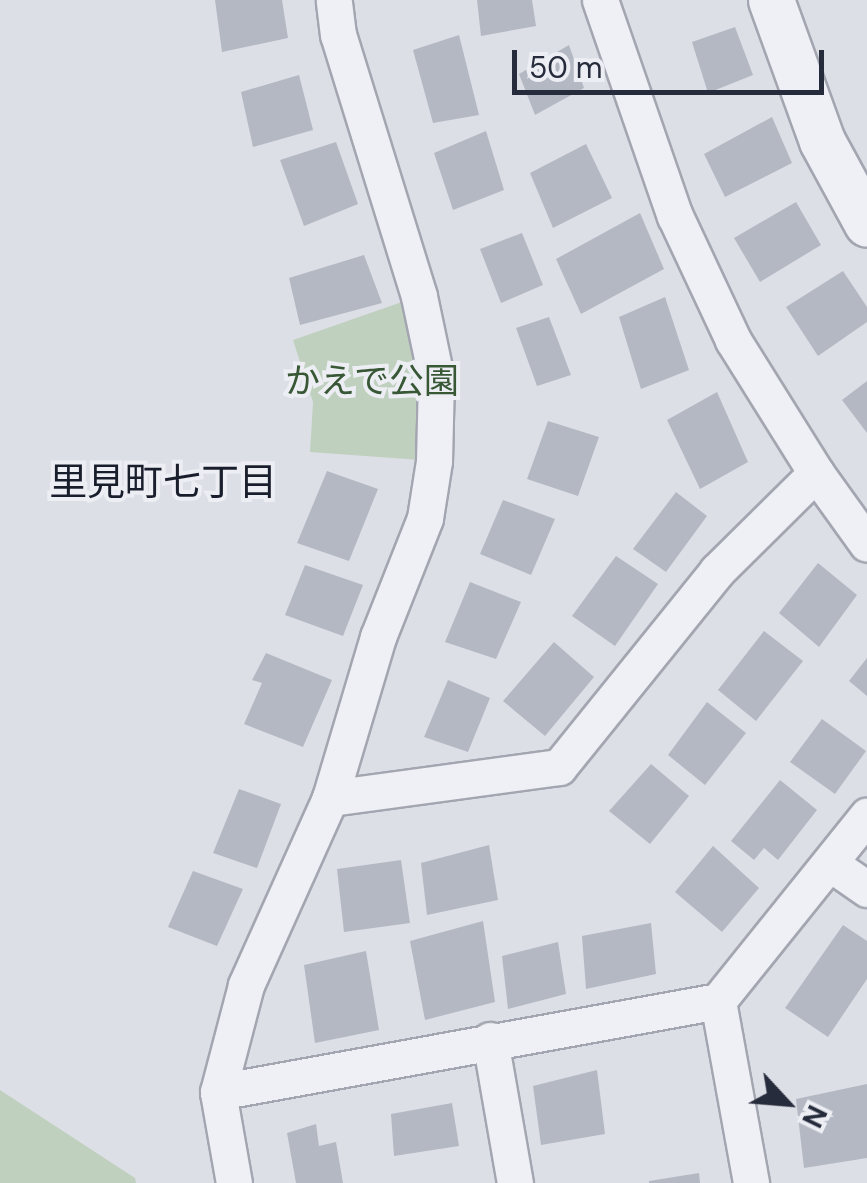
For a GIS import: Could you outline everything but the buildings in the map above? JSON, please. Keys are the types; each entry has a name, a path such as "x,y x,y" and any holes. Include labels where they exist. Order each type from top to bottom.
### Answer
{"street":[{"path":"234,1183 218,1092 246,985 330,798 378,637 425,518 434,462 436,378 419,296 338,35 334,0"},
{"path":"600,0 675,216 734,340 816,473 867,544"},
{"path":"771,0 822,141 867,224"},
{"path":"330,798 560,767 717,571 816,473"},
{"path":"218,1092 718,1000 867,816"},
{"path":"830,864 867,889"},
{"path":"718,1000 750,1183"},
{"path":"490,1040 515,1183"}],"green space":[{"name":"かえで公園","path":"419,296 434,461 310,452 313,402 293,340"},
{"path":"0,1090 135,1178 136,1183 0,1183"}],"district":[{"name":"里見町七丁目","path":"163,483"}]}
